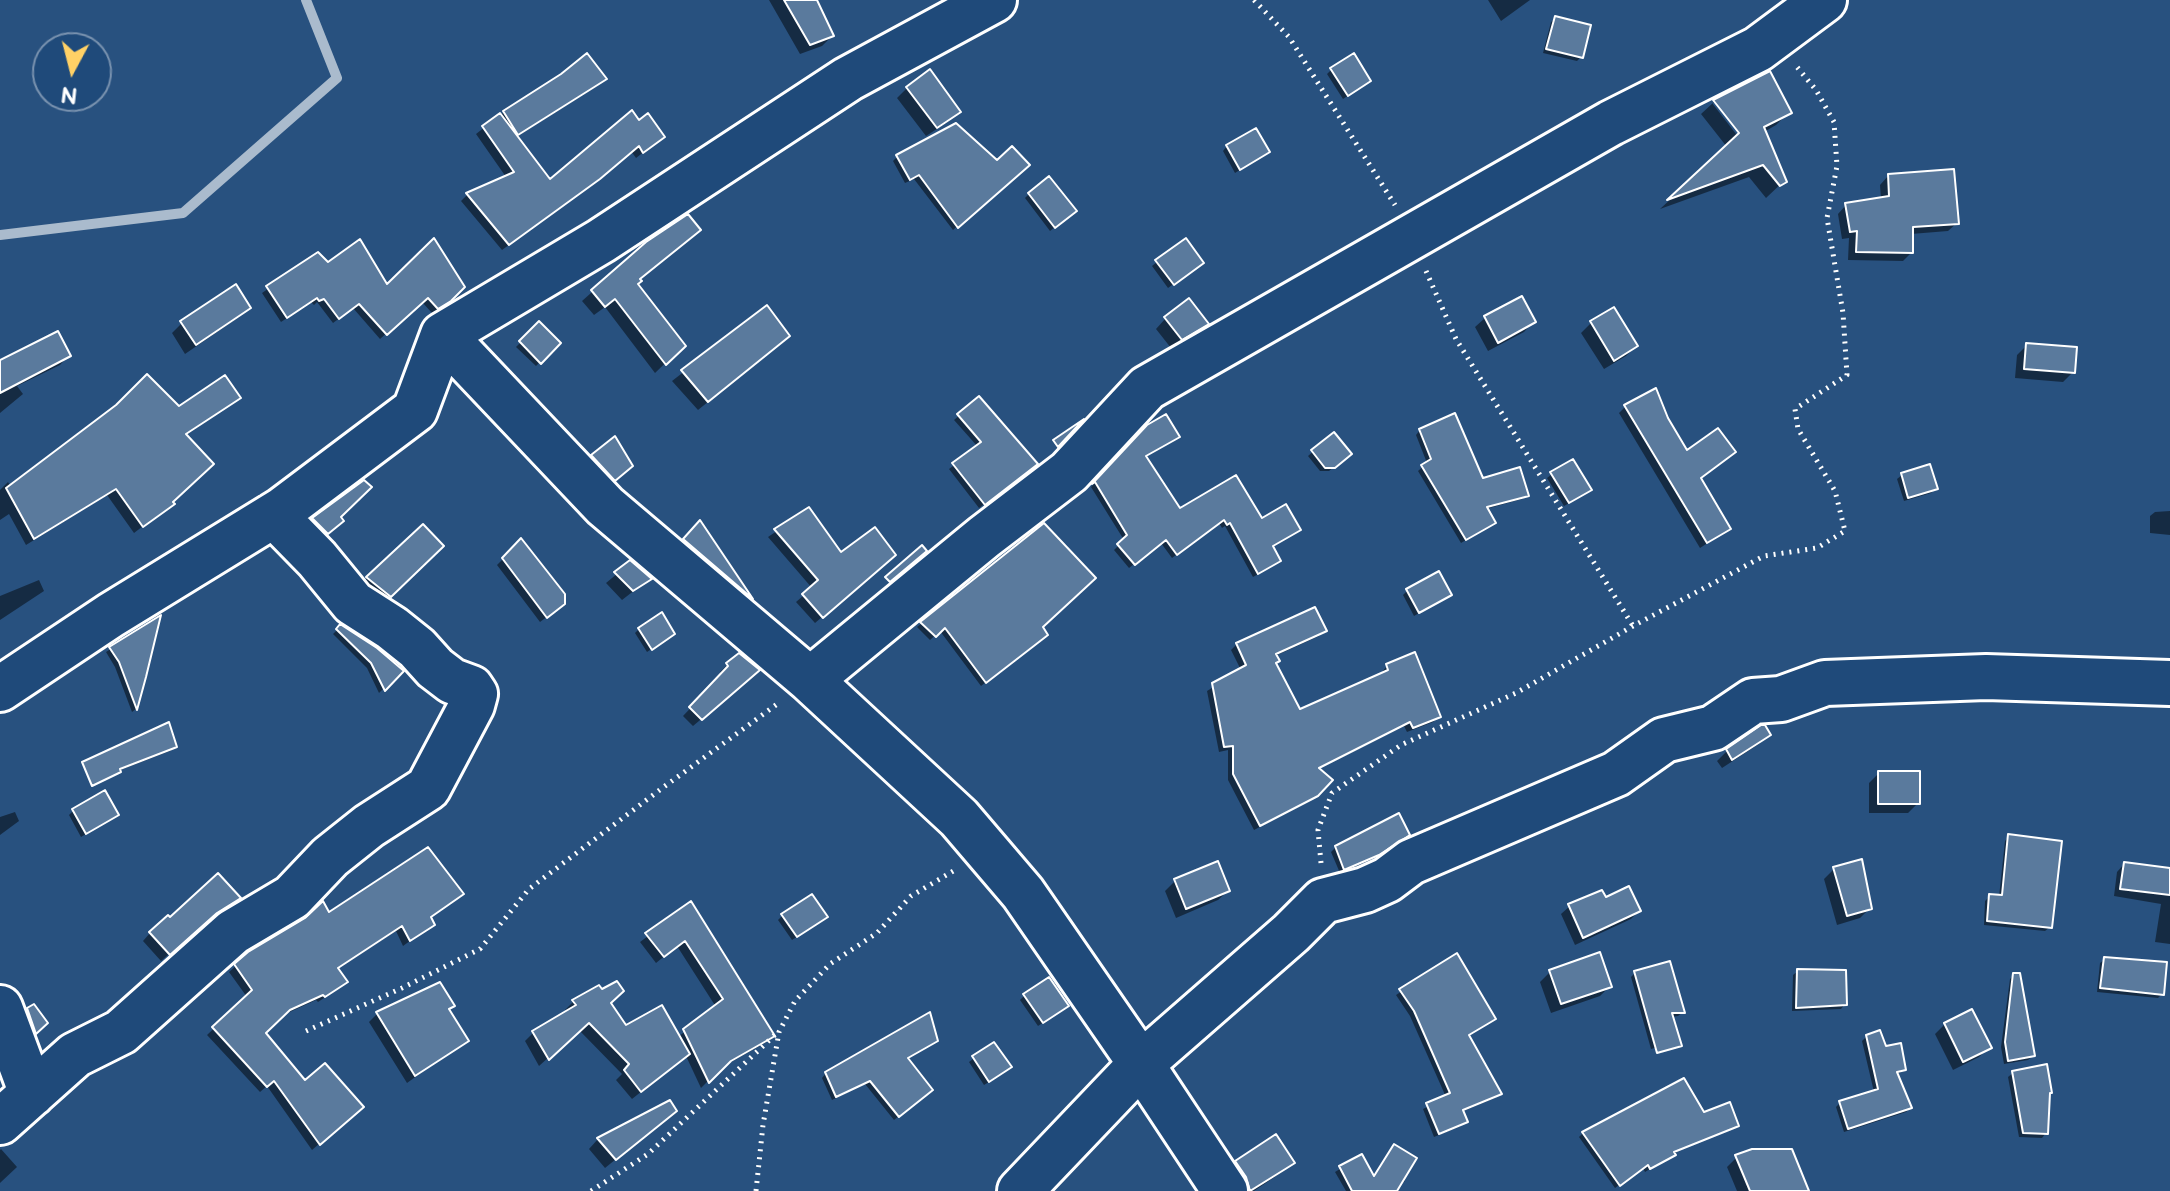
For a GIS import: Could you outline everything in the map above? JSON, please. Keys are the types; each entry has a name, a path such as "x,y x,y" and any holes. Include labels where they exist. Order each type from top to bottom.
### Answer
{"street":[{"path":"0,688 111,615 274,515 415,410 443,335 601,241 848,79 994,0"},
{"path":"810,680 984,537 1069,472 1147,388 1611,123 1758,49 1824,0"},
{"path":"443,335 605,506 810,680 959,818 1023,893 1225,1191"},
{"path":"0,1122 75,1055 121,1032 233,932 292,897 330,857 369,826 428,788 472,705 475,694 471,688 452,681 392,628 353,603 317,559 274,515"},
{"path":"1020,1191 1141,1064 1291,933 1323,901 1365,890 1387,880 1411,862 1616,774 1664,740 1713,728 1753,701 1781,699 1825,683 1986,677 2170,683"},
{"path":"0,1008 32,1094"}],"path":[{"path":"1254,0 1289,37 1414,236 1429,283 1456,339 1633,626"},
{"path":"1323,901 1318,830 1332,793 1401,745 1516,693 1764,556 1817,548 1845,531 1835,491 1798,429 1795,409 1847,375 1843,313 1827,218 1837,166 1834,122 1816,90 1776,36"},
{"path":"306,1031 480,949 529,889 810,680"},
{"path":"756,1191 763,1125 779,1032 795,1001 830,964 877,933 911,896 987,851"},
{"path":"591,1191 648,1154 779,1032"}],"building":[{"path":"784,0 817,0 834,36 810,45"},
{"path":"1555,16 1591,25 1583,58 1546,49"},
{"path":"587,53 607,79 518,135 503,111 561,74"},
{"path":"1354,53 1371,81 1348,96 1330,68"},
{"path":"930,69 961,112 937,128 906,87"},
{"path":"1770,71 1792,113 1764,127 1787,182 1780,186 1763,165 1667,200 1739,133 1713,100"},
{"path":"632,110 639,120 648,113 665,137 643,153 639,146 600,179 509,245 466,193 514,172 482,126 500,113 550,179"},
{"path":"956,123 997,160 1012,146 1030,165 958,228 919,175 910,180 896,155"},
{"path":"1256,128 1270,152 1240,170 1226,145"},
{"path":"1954,169 1959,224 1913,227 1913,253 1856,252 1857,231 1850,232 1845,203 1889,196 1888,174"},
{"path":"1049,176 1077,211 1055,228 1028,193"},
{"path":"688,214 701,230 640,279 642,281 638,284 686,346 666,365 615,299 605,307 591,290 646,242"},
{"path":"434,238 465,287 438,309 428,298 387,335 359,304 339,319 324,299 319,301 317,298 287,318 266,286 318,252 328,262 360,239 387,284"},
{"path":"1186,238 1204,263 1174,285 1155,260"},
{"path":"236,284 251,308 196,345 180,321"},
{"path":"1522,296 1536,322 1498,343 1484,316"},
{"path":"1189,298 1209,324 1182,340 1164,317"},
{"path":"767,305 790,336 708,402 681,370"},
{"path":"1614,307 1638,346 1614,361 1590,321"},
{"path":"539,321 561,343 541,364 519,341"},
{"path":"58,331 71,356 0,393 0,360"},
{"path":"2026,343 2077,347 2075,373 2024,369"},
{"path":"147,374 179,406 225,375 241,398 186,434 214,464 173,502 175,504 143,527 116,489 34,539 6,488 116,405"},
{"path":"1656,388 1668,418 1687,450 1718,428 1736,452 1701,478 1731,529 1707,543 1624,405"},
{"path":"979,396 1038,464 985,505 952,463 981,442 957,414"},
{"path":"1455,413 1483,478 1520,467 1529,496 1487,507 1496,523 1466,540 1421,465 1431,459 1419,429"},
{"path":"1166,414 1180,437 1146,456 1180,508 1236,475 1262,518 1286,504 1301,530 1273,546 1281,561 1258,574 1230,523 1227,525 1224,520 1177,555 1166,540 1135,565 1117,544 1127,535 1095,482 1092,484 1147,425"},
{"path":"1084,419 1058,447 1053,440"},
{"path":"1334,432 1352,454 1335,468 1325,468 1311,450"},
{"path":"615,436 633,466 615,481 591,455"},
{"path":"1573,459 1592,490 1569,503 1550,472"},
{"path":"1930,464 1938,489 1908,498 1901,473"},
{"path":"364,480 372,487 341,517 344,521 328,534 312,518"},
{"path":"809,507 841,552 875,527 896,555 823,618 802,594 818,580 774,529"},
{"path":"700,520 753,599 683,539"},
{"path":"1044,523 1096,578 1043,627 1048,635 986,683 945,628 936,637 920,622"},
{"path":"423,524 444,546 391,597 366,577"},
{"path":"521,538 565,594 565,604 547,618 502,558"},
{"path":"922,545 927,551 890,582 885,577"},
{"path":"630,560 652,579 633,591 614,572"},
{"path":"1439,571 1452,595 1419,613 1406,589"},
{"path":"1315,607 1327,631 1276,654 1280,661 1276,663 1300,709 1388,670 1386,664 1415,652 1441,717 1413,728 1410,722 1319,768 1333,780 1318,796 1260,826 1233,774 1233,746 1224,747 1212,683 1246,665 1236,643"},
{"path":"662,612 675,634 652,650 638,628"},
{"path":"161,615 137,710 119,662 109,647"},
{"path":"340,624 377,648 404,671 385,691 371,663 336,629"},
{"path":"739,653 760,670 702,720 689,707 728,666 726,663"},
{"path":"169,722 177,747 120,769 121,772 92,786 82,762"},
{"path":"1765,725 1771,735 1732,760 1726,749"},
{"path":"1878,771 1920,771 1920,804 1878,804"},
{"path":"105,790 119,815 86,834 72,809"},
{"path":"1399,813 1410,835 1379,855 1344,870 1335,846"},
{"path":"2008,834 2062,841 2052,928 1987,921 1989,894 2002,895"},
{"path":"428,847 464,894 431,917 435,925 410,941 402,926 338,968 348,982 325,997 323,995 290,1010 266,1033 305,1080 325,1063 364,1107 320,1145 274,1081 267,1087 212,1027 252,990 234,964 248,952 305,918 323,901 329,912"},
{"path":"1862,859 1872,909 1847,916 1833,867"},
{"path":"1218,861 1230,891 1186,909 1174,879"},
{"path":"2124,862 2170,868 2170,895 2120,889"},
{"path":"218,873 241,898 217,913 170,955 149,932"},
{"path":"1629,886 1641,911 1583,938 1568,904 1602,890 1606,897"},
{"path":"812,894 828,917 797,937 781,914"},
{"path":"691,901 775,1036 731,1061 709,1083 683,1029 723,999 685,941 664,957 645,933"},
{"path":"1600,952 1612,987 1561,1004 1549,970"},
{"path":"1457,953 1496,1019 1469,1035 1502,1094 1463,1110 1468,1122 1439,1134 1426,1103 1450,1093 1414,1011 1399,989"},
{"path":"2104,957 2167,962 2164,995 2100,988"},
{"path":"1670,961 1685,1013 1672,1013 1682,1046 1657,1053 1634,971"},
{"path":"1797,969 1846,970 1847,1005 1796,1008"},
{"path":"2013,973 2020,973 2035,1056 2008,1061 2005,1042"},
{"path":"1049,977 1069,1006 1043,1023 1023,994"},
{"path":"617,981 624,991 611,1003 626,1025 662,1005 690,1054 641,1092 624,1070 629,1064 589,1023 549,1060 532,1031 576,1005 572,1000 599,985 602,989"},
{"path":"440,982 455,1006 449,1009 469,1041 415,1076 376,1012"},
{"path":"34,1004 48,1023 36,1034 27,1008"},
{"path":"1972,1009 1992,1048 1963,1062 1944,1023"},
{"path":"930,1012 938,1041 908,1058 933,1090 899,1117 870,1081 836,1097 825,1072"},
{"path":"1880,1030 1886,1046 1901,1043 1906,1070 1897,1072 1912,1108 1848,1129 1839,1101 1878,1089 1866,1035"},
{"path":"994,1042 1012,1067 989,1082 972,1056"},
{"path":"2047,1064 2052,1093 2048,1134 2023,1133 2012,1071"},
{"path":"1684,1078 1704,1112 1730,1102 1739,1126 1674,1152 1676,1155 1650,1169 1648,1165 1620,1186 1582,1132"},
{"path":"670,1100 677,1111 616,1160 597,1138"},
{"path":"1276,1134 1295,1163 1250,1191 1246,1177 1235,1161"},
{"path":"1394,1144 1417,1158 1397,1191 1352,1191 1339,1166 1362,1154 1374,1176"},
{"path":"1752,1149 1792,1149 1809,1191 1750,1191 1735,1155"}],"waterway":[{"path":"0,235 183,213 337,78 306,0"}]}
